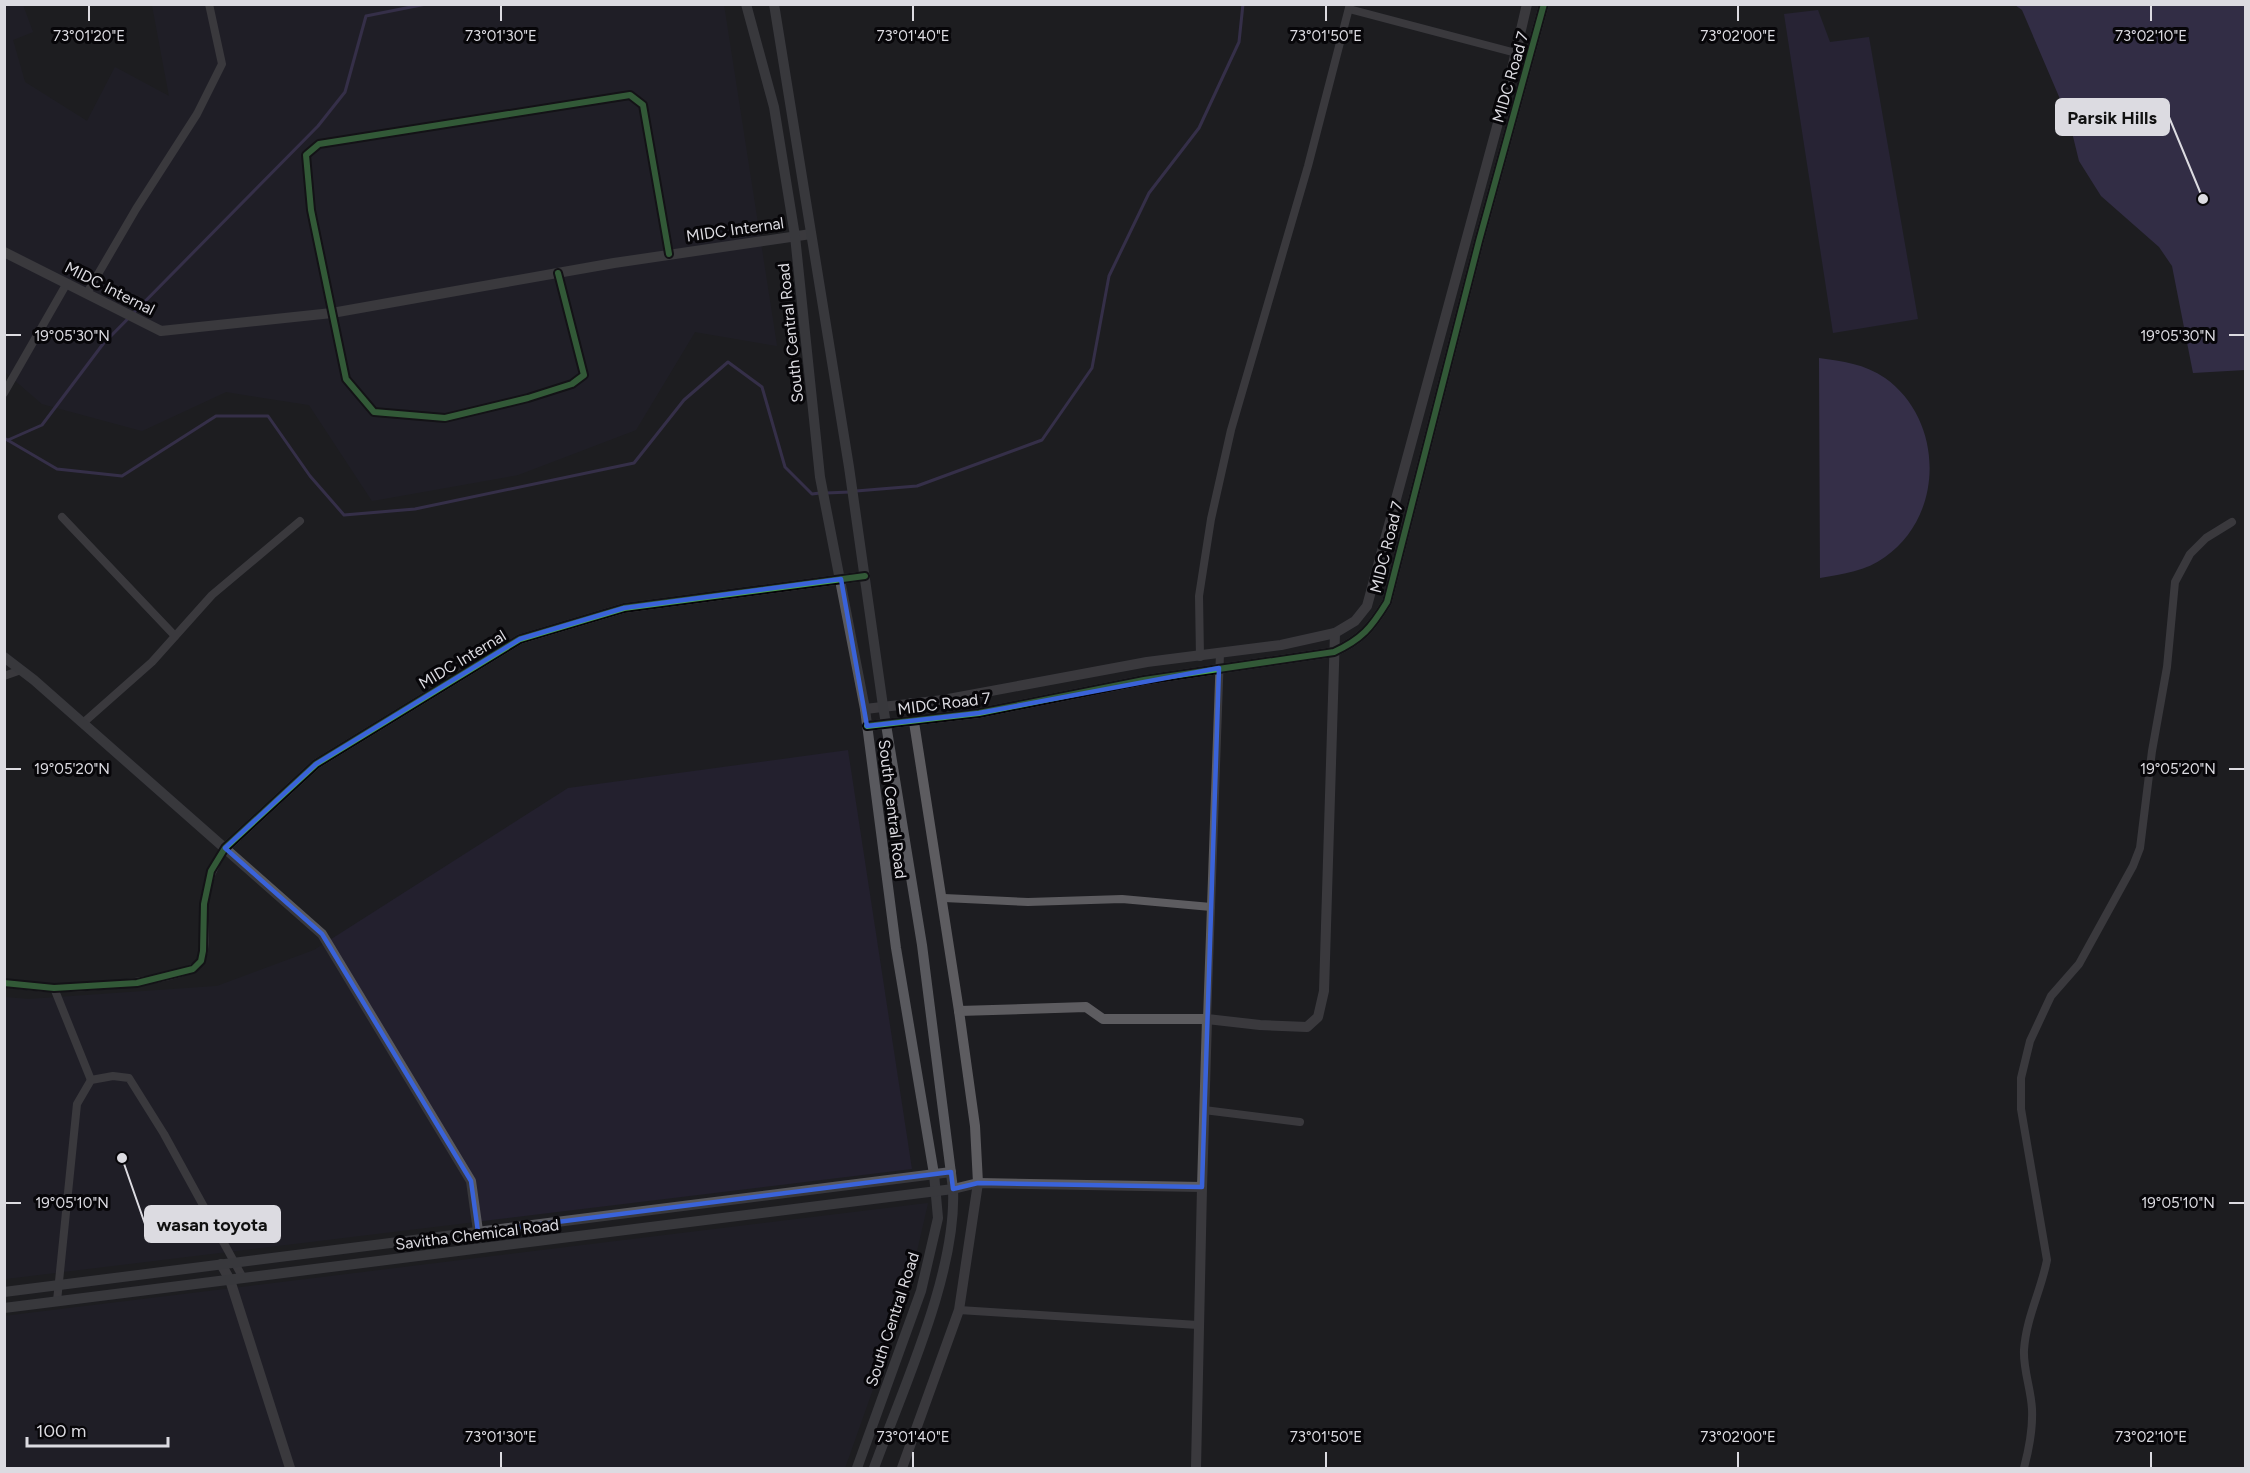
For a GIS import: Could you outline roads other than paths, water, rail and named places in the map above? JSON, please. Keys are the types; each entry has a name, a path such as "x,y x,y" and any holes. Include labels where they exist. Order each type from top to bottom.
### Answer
{"main road":[{"name":"South Central Road","path":"746,4 774,107 795,236 823,493 865,709 896,948 936,1191 938,1218 921,1291 857,1468"},
{"name":"South Central Road","path":"774,4 866,576 883,706 922,945 953,1189 954,1217 936,1295 874,1468"},
{"path":"4,657 83,723 322,934 471,1181 481,1248"},
{"name":"Savitha Chemical Road","path":"4,1292 951,1172"},
{"name":"Savitha Chemical Road","path":"4,1308 953,1189"}],"street":[{"path":"87,293 136,209 201,106 222,64 209,4"},
{"name":"MIDC Road 7","path":"865,709 1148,662 1281,645 1335,633 1355,621 1367,606 1516,53 1527,4"},
{"name":"MIDC Road 7","path":"867,726 979,713 1144,680 1334,652 1352,644 1370,630 1387,602 1479,242 1544,4"},
{"path":"1200,657 1199,596 1211,519 1232,430 1308,166 1350,7 1516,53"},
{"path":"558,273 584,375 572,384 528,398 445,418 374,412 346,379 311,210 306,155 319,144 630,95 643,105 669,254"},
{"name":"MIDC Internal","path":"4,252 161,331 332,313 669,254 811,234"},
{"path":"1465,239 1479,242"},
{"path":"4,393 67,283"},
{"path":"62,517 175,636"},
{"path":"83,723 152,662 212,595 300,521"},
{"path":"2024,1468 2030,1442 2032,1410 2024,1353 2026,1331 2042,1285 2047,1260 2021,1109 2021,1078 2030,1041 2051,996 2079,964 2092,944 2140,848 2151,760 2167,667 2175,582 2190,554 2206,538 2232,522"},
{"path":"1387,534 1401,540"},
{"name":"MIDC Internal","path":"225,848 316,764 520,639 624,608 866,576"},
{"path":"959,1011 1086,1007 1103,1019 1207,1019 1307,1027 1318,1017 1324,991 1335,633"},
{"path":"1196,1468 1204,1110 1220,653"},
{"path":"4,676 21,669"},
{"path":"902,1468 959,1310 978,1183 975,1126 944,898 911,703"},
{"path":"4,983 54,988 137,983 193,969 201,961 203,951 204,904 211,871 225,848"},
{"path":"944,898 1028,902 1122,899 1211,907"},
{"path":"54,988 91,1080"},
{"path":"57,1301 77,1104 91,1080 113,1076 129,1078 164,1134 243,1278"},
{"path":"1204,1110 1300,1122"},
{"path":"953,1189 978,1183 1202,1187"},
{"path":"221,1264 230,1280 290,1468"},
{"path":"959,1310 1198,1325"}],"waterway":[{"path":"8,440 42,425 103,344 318,126 345,92 366,16 426,4"},
{"path":"856,491 917,486 1042,440 1092,368 1109,276 1149,193 1199,128 1239,42 1243,4"},
{"path":"4,438 57,469 122,476 216,416 268,416 310,476 344,515 415,509 634,463 684,400 728,362 762,387 785,467 812,494 820,493"},
{"path":"826,493 850,492"}],"place":[{"name":"Parsik Hills","path":"2203,199"},
{"name":"wasan toyota","path":"122,1158"}]}
